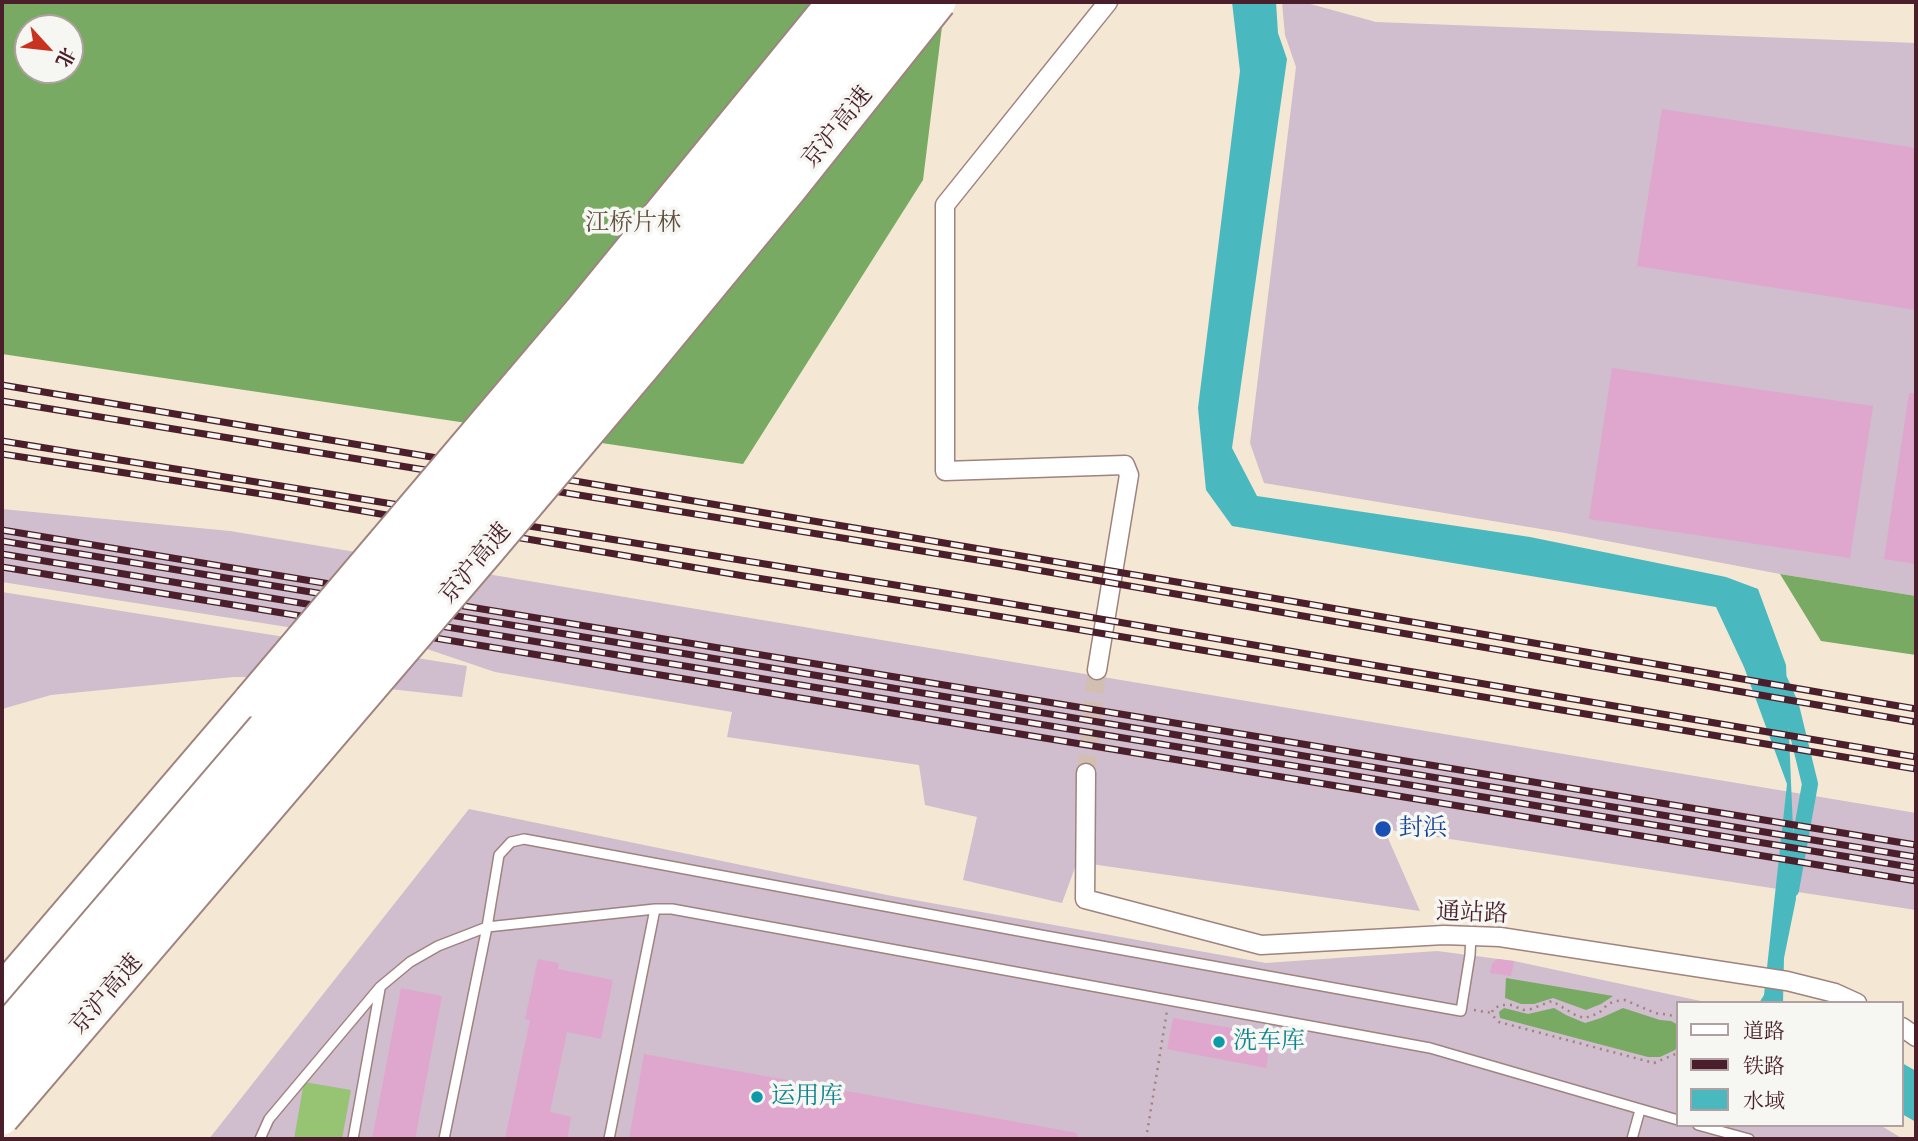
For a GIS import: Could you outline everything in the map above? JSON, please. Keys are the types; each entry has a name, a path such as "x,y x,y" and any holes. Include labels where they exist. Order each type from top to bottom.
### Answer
{"highway":[{"path":"2,991 582,310 834,2"},
{"path":"2,1034 486,469 769,127 868,2"},
{"name":"京沪高速","path":"2,1076 516,475 816,113 903,2"},
{"name":"京沪高速","path":"2,1118 646,363 939,2"}],"street":[{"path":"1097,670 1129,475 1125,465 945,471 945,205 1108,2"},
{"name":"通站路","path":"1086,773 1085,899 1261,945 1471,935 1500,937 1787,981 1835,993 1853,1001"}],"lane":[{"path":"444,1139 499,855 511,842 524,839 1461,1011 1471,935"},
{"path":"609,1139 655,909"},
{"path":"260,1139 269,1119 380,987 419,956 487,928 655,909 672,909 1430,1048 1676,1119"},
{"path":"353,1139 380,987"},
{"path":"1632,1139 1640,1110"},
{"path":"1705,1127 1749,1139"}],"path":[{"path":"1146,1139 1169,1000"},
{"path":"1492,1013 1493,1009 1501,1005 1512,1005 1523,1010 1552,1001 1585,1018 1599,1013 1608,1004 1625,1000 1655,1013 1676,1018"},
{"path":"1461,1008 1492,1013 1499,1022 1654,1063 1676,1055"}],"shaded area":[{"path":"1282,2 1303,2 1376,22 1916,43 1916,596 1780,574 1565,533 1264,483 1250,443 1296,67 1285,35"},
{"path":"2,509 230,531 1916,813 1916,910 1384,829 1420,911 1077,862 1062,903 963,880 977,817 925,805 919,765 727,737 732,712 495,672 427,649 2,582"},
{"path":"2,592 467,666 462,697 281,677 234,677 51,695 2,709"},
{"path":"469,809 892,896 1266,963 1437,951 1514,961 1701,1001 1676,1001 1676,1127 1883,1127 1903,1139 209,1139"}],"green space":[{"name":"江桥片林","path":"2,2 945,2 923,180 743,464 2,354"},
{"path":"1780,574 1916,596 1916,655 1821,641"},
{"path":"1506,978 1613,996 1586,1010 1553,998 1534,1004 1521,1004 1505,998"},
{"path":"1504,1008 1528,1014 1554,1008 1585,1023 1623,1008 1676,1024 1676,1049 1660,1057 1648,1057 1500,1018 1499,1012"},
{"path":"304,1082 351,1090 342,1139 294,1139"}],"water":[{"path":"1232,2 1276,2 1278,33 1287,59 1232,448 1257,496 1530,537 1726,577 1758,589 1786,665 1796,899 1784,958 1783,1001 1760,1001 1764,995 1787,784 1744,667 1716,607 1232,526 1206,490 1198,408 1240,71"},
{"path":"1904,1064 1916,1071 1916,1122 1904,1115"}],"building":[{"path":"1662,109 1916,148 1916,310 1637,266"},
{"path":"1612,368 1873,406 1850,558 1589,519"},
{"path":"1909,393 1916,393 1916,564 1884,559"},
{"path":"538,959 559,963 558,969 613,980 601,1039 567,1032 550,1112 571,1117 567,1139 505,1139 530,1020 525,1019"},
{"path":"1497,959 1514,961 1511,976 1490,973 1492,964"},
{"path":"401,988 442,996 415,1139 372,1139"},
{"name":"洗车库","path":"1173,1018 1272,1035 1266,1068 1167,1049"},
{"name":"运用库","path":"644,1054 1077,1133 1077,1139 629,1139"}],"waterway":[{"path":"1780,681 1791,706 1810,784 1791,890"}],"tunnel":[{"path":"1086,773 1097,670"}],"railway":[{"path":"2,385 1916,709"},
{"path":"2,401 1008,565 1916,722"},
{"path":"2,441 982,599 1916,757"},
{"path":"2,454 275,496 1916,769"},
{"path":"2,530 1916,845"},
{"path":"2,541 1916,857"},
{"path":"2,554 1916,868"},
{"path":"2,567 1916,881"}],"place":[{"name":"封浜","path":"1383,829"},
{"name":"洗车库","path":"1219,1042"},
{"name":"运用库","path":"757,1097"}]}
